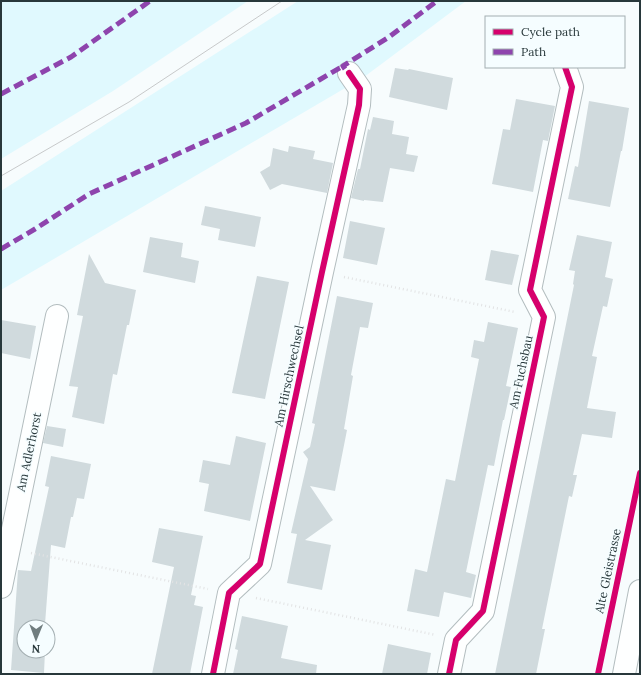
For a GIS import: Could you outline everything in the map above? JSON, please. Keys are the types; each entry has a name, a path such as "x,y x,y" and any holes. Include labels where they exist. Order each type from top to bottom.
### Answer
{"street":[{"path":"544,317 530,290 572,88 565,68"},
{"name":"Am Hirschwechsel","path":"213,674 229,593 260,564 359,105 360,89 349,74"},
{"name":"Am Adlerhorst","path":"1,587 57,316"},
{"name":"Am Fuchsbau","path":"449,674 456,640 483,612 544,317"},
{"path":"624,674 640,591"}],"path":[{"path":"322,272 544,317"}],"shaded area":[{"path":"1,1 248,1 113,91 1,159"},
{"path":"298,1 466,1 364,77 1,290 1,191"}],"building":[{"path":"395,68 409,69 453,78 447,110 389,97"},
{"path":"516,99 555,106 548,141 543,140 533,192 492,184 503,129 510,130"},
{"path":"589,101 629,108 622,151 610,207 568,199 575,166 578,167"},
{"path":"373,117 394,121 392,134 409,137 406,154 418,156 414,172 390,168 383,202 364,201 351,198 358,169 360,169 368,129 370,130"},
{"path":"289,146 315,151 313,159 333,163 327,193 282,184 270,190 260,172 270,166 273,148 288,152"},
{"path":"205,206 261,217 255,247 218,240 220,229 201,225"},
{"path":"350,221 385,228 377,265 343,258"},
{"path":"577,235 612,242 605,277 613,279 607,307 603,306 592,356 597,357 587,408 616,412 612,438 582,434 573,475 577,475 572,497 569,496 542,629 545,629 536,674 495,674 574,285 575,271 569,270"},
{"path":"150,237 183,243 181,257 199,261 195,283 143,272"},
{"path":"491,250 519,255 512,285 485,280"},
{"path":"89,254 105,283 136,290 117,375 113,374 104,424 72,417 78,387 69,386 83,316 77,315"},
{"path":"257,276 289,282 265,399 232,393"},
{"path":"337,296 373,303 368,328 360,327 351,375 353,376 344,429 347,430 335,491 310,486 333,520 305,540 331,545 322,590 287,583 297,534 291,533 308,459 303,452 310,447 315,424 312,423"},
{"path":"1,320 36,326 30,359 1,353"},
{"path":"488,322 518,328 506,386 511,387 504,420 494,466 488,465 466,572 476,575 471,598 444,592 439,617 407,611 415,569 427,572 446,479 455,481 479,359 471,357 474,340 484,342"},
{"path":"47,426 66,429 63,447 43,443"},
{"path":"236,436 266,443 250,521 204,511 209,484 199,482 203,460 230,465"},
{"path":"51,456 91,464 84,499 77,498 73,517 71,517 65,548 51,545 45,619 16,619 16,659 45,659 44,673 11,670 18,570 31,571 49,487 45,486"},
{"path":"159,528 203,536 191,595 196,596 194,605 203,607 190,674 152,674 174,567 152,562"},
{"path":"242,616 288,626 281,658 317,665 316,674 233,674 238,650 235,649"},
{"path":"388,644 431,653 427,674 382,674"}],"tram line":[{"path":"1,176 129,102 282,1"}],"marked path":[{"path":"1,94 71,57 150,1"},
{"path":"345,69 343,66 389,37 437,1"},
{"path":"1,249 89,194 246,123 343,66"}],"cycle path":[{"path":"449,674 456,640 483,611 544,317 530,290 572,87 565,68"},
{"path":"213,674 229,593 260,564 359,105 360,89 349,73"},
{"name":"Alte Gleistrasse","path":"598,674 640,473"}]}
